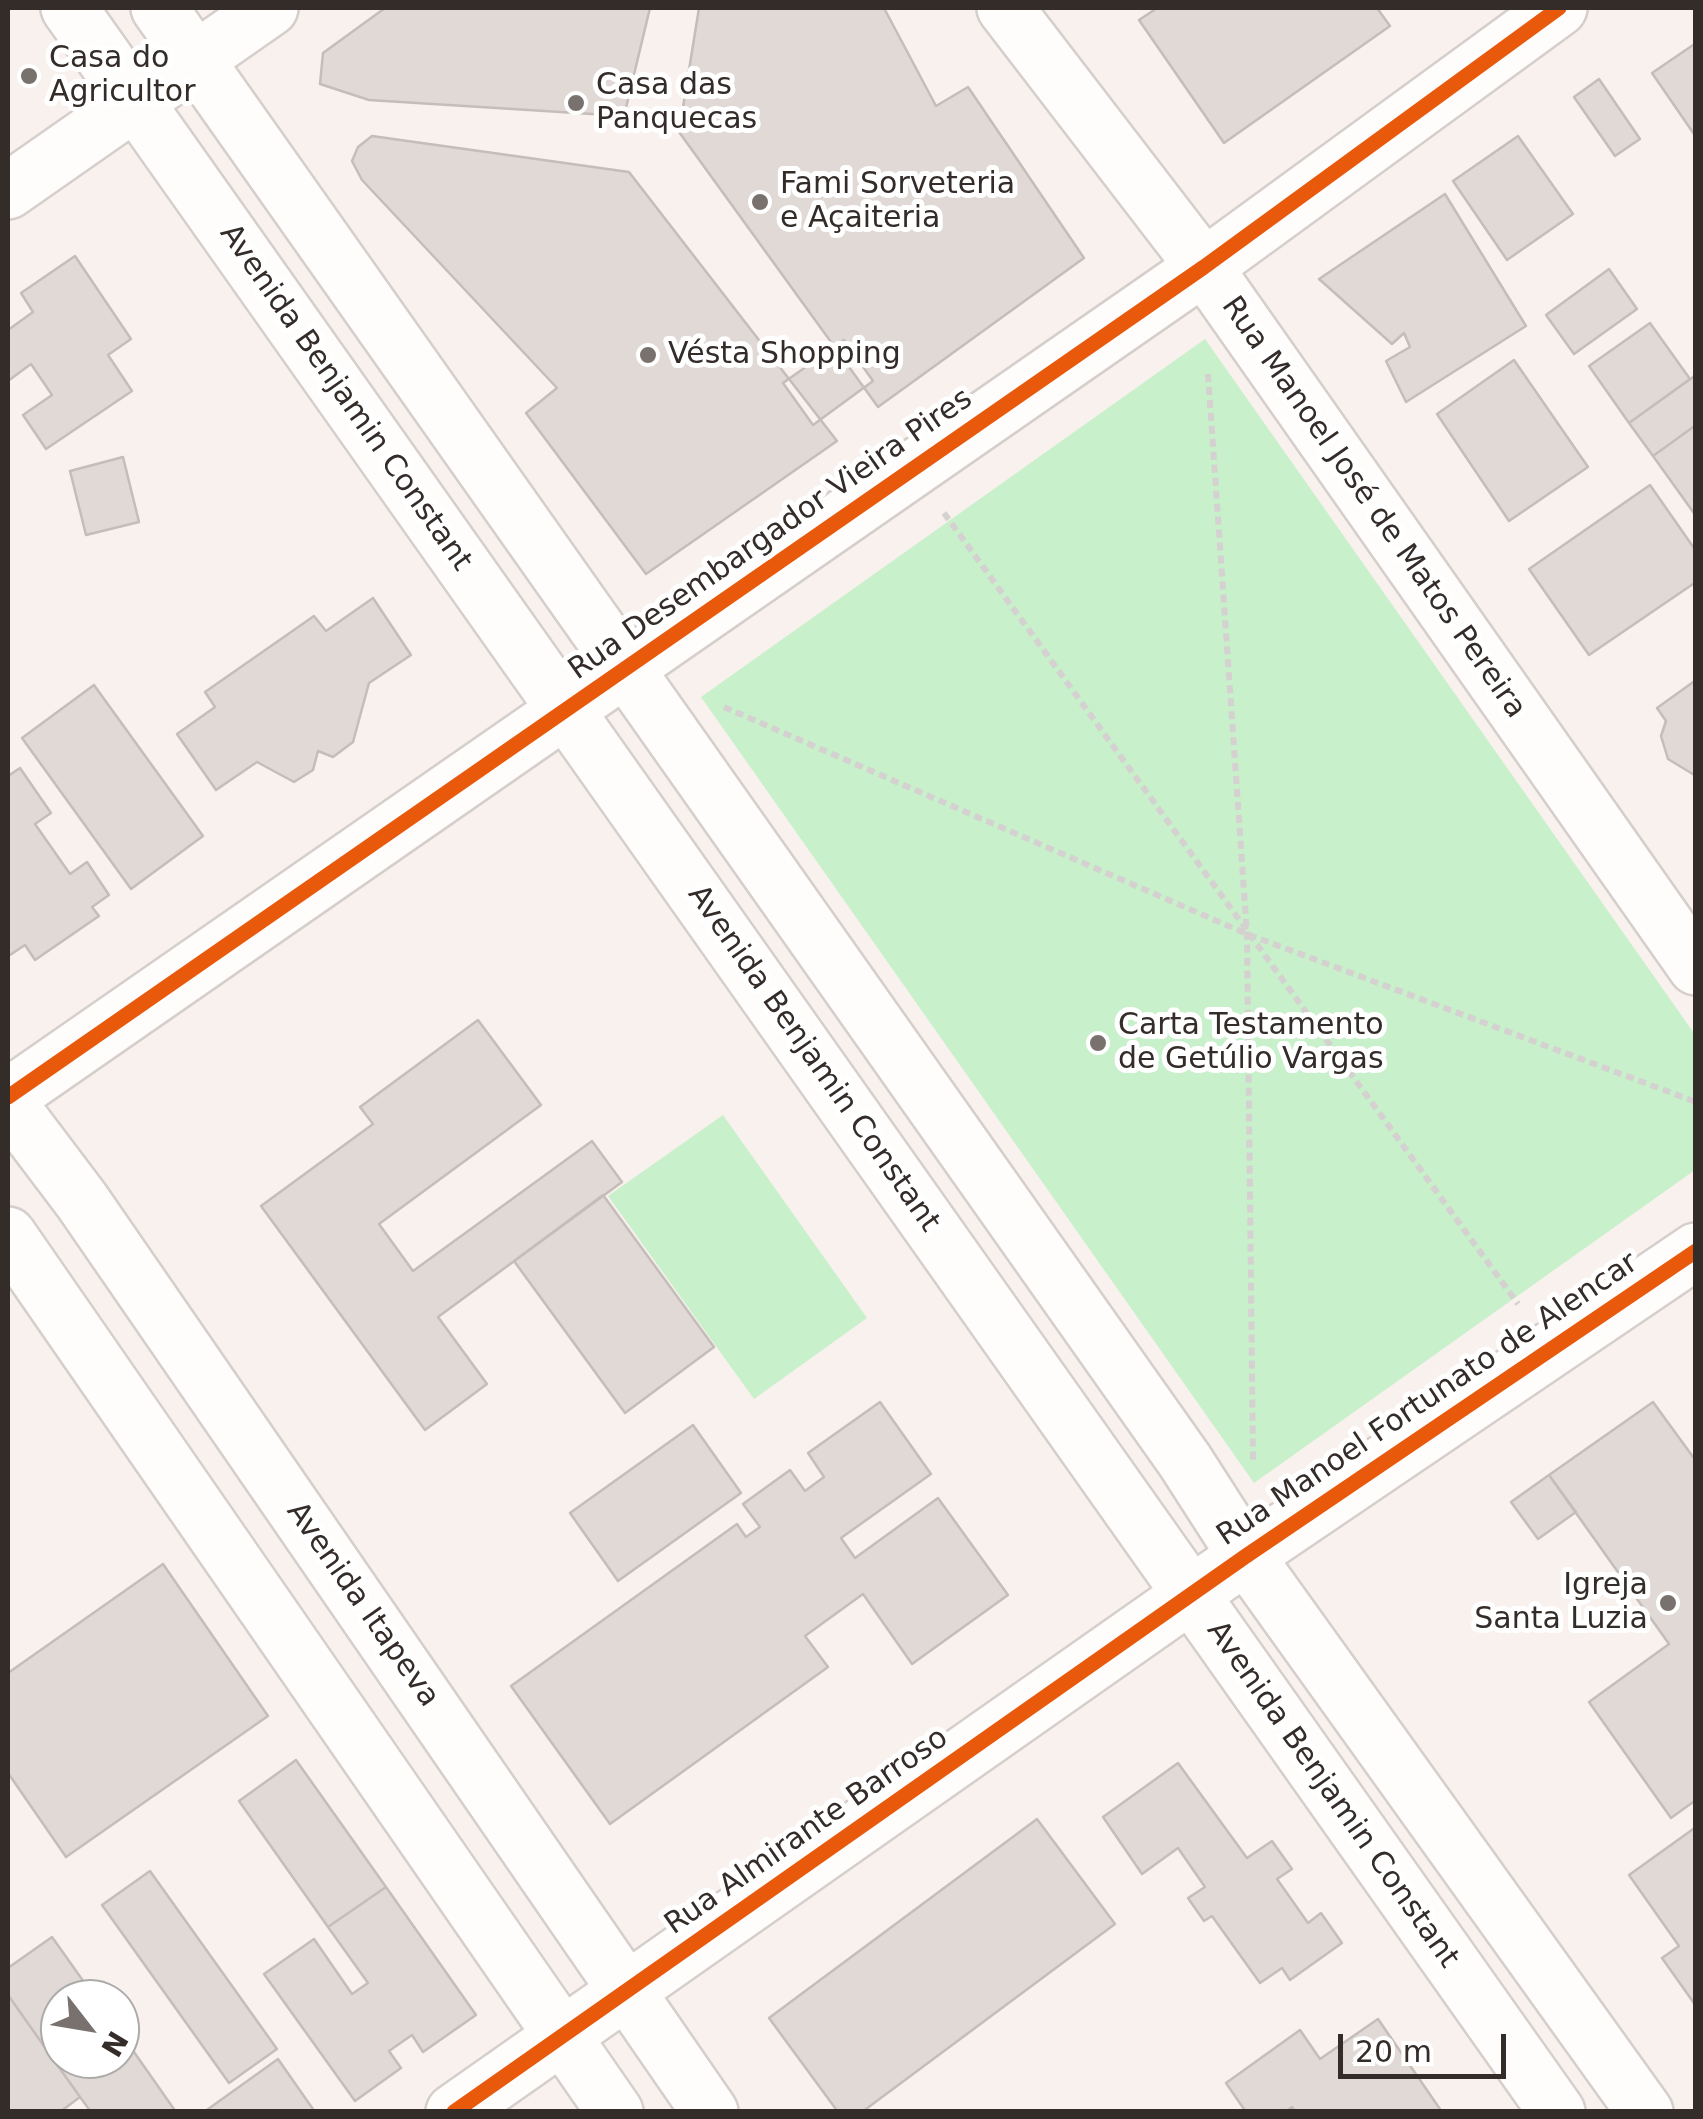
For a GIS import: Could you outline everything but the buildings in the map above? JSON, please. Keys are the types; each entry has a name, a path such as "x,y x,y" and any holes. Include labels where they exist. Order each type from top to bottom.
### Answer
{"street":[{"name":"Avenida Benjamin Constant","path":"69,8 1557,2112"},
{"path":"160,8 1185,1461 1246,1556 1645,2112"},
{"path":"8,191 270,8"},
{"name":"Rua Manoel José de Matos Pereira","path":"1005,8 1204,268 1696,967"},
{"name":"Rua Desembargador Vieira Pires","path":"8,1100 1204,268 1559,8"},
{"name":"Avenida Itapeva","path":"8,1100 82,1201 710,2112"},
{"path":"892,1172 950,1128"},
{"path":"8,1235 615,2112"},
{"name":"Rua Manoel Fortunato de Alencar","path":"1192,1597 1246,1556 1696,1250"},
{"name":"Rua Almirante Barroso","path":"454,2112 1192,1597"}],"path":[{"path":"1206,359 1247,934 1254,1464"},
{"path":"900,478 952,519 1550,1350"},
{"path":"719,705 1247,934 1696,1102"}],"green space":[{"path":"1205,339 1696,1036 1695,1170 1254,1483 701,697"},
{"path":"723,1115 867,1318 754,1399 608,1196"}],"cycle path":[{"path":"8,1097 1204,267 1559,8"},
{"path":"454,2112 1246,1556 1696,1251"}],"place":[{"name":"Casa do Agricultor","path":"29,76"},
{"name":"Casa das Panquecas","path":"576,103"},
{"name":"Fami Sorveteria e Açaiteria","path":"760,202"},
{"name":"Vésta Shopping","path":"648,355"},
{"name":"Carta Testamento de Getúlio Vargas","path":"1098,1043"},
{"name":"Igreja Santa Luzia","path":"1668,1603"}]}
